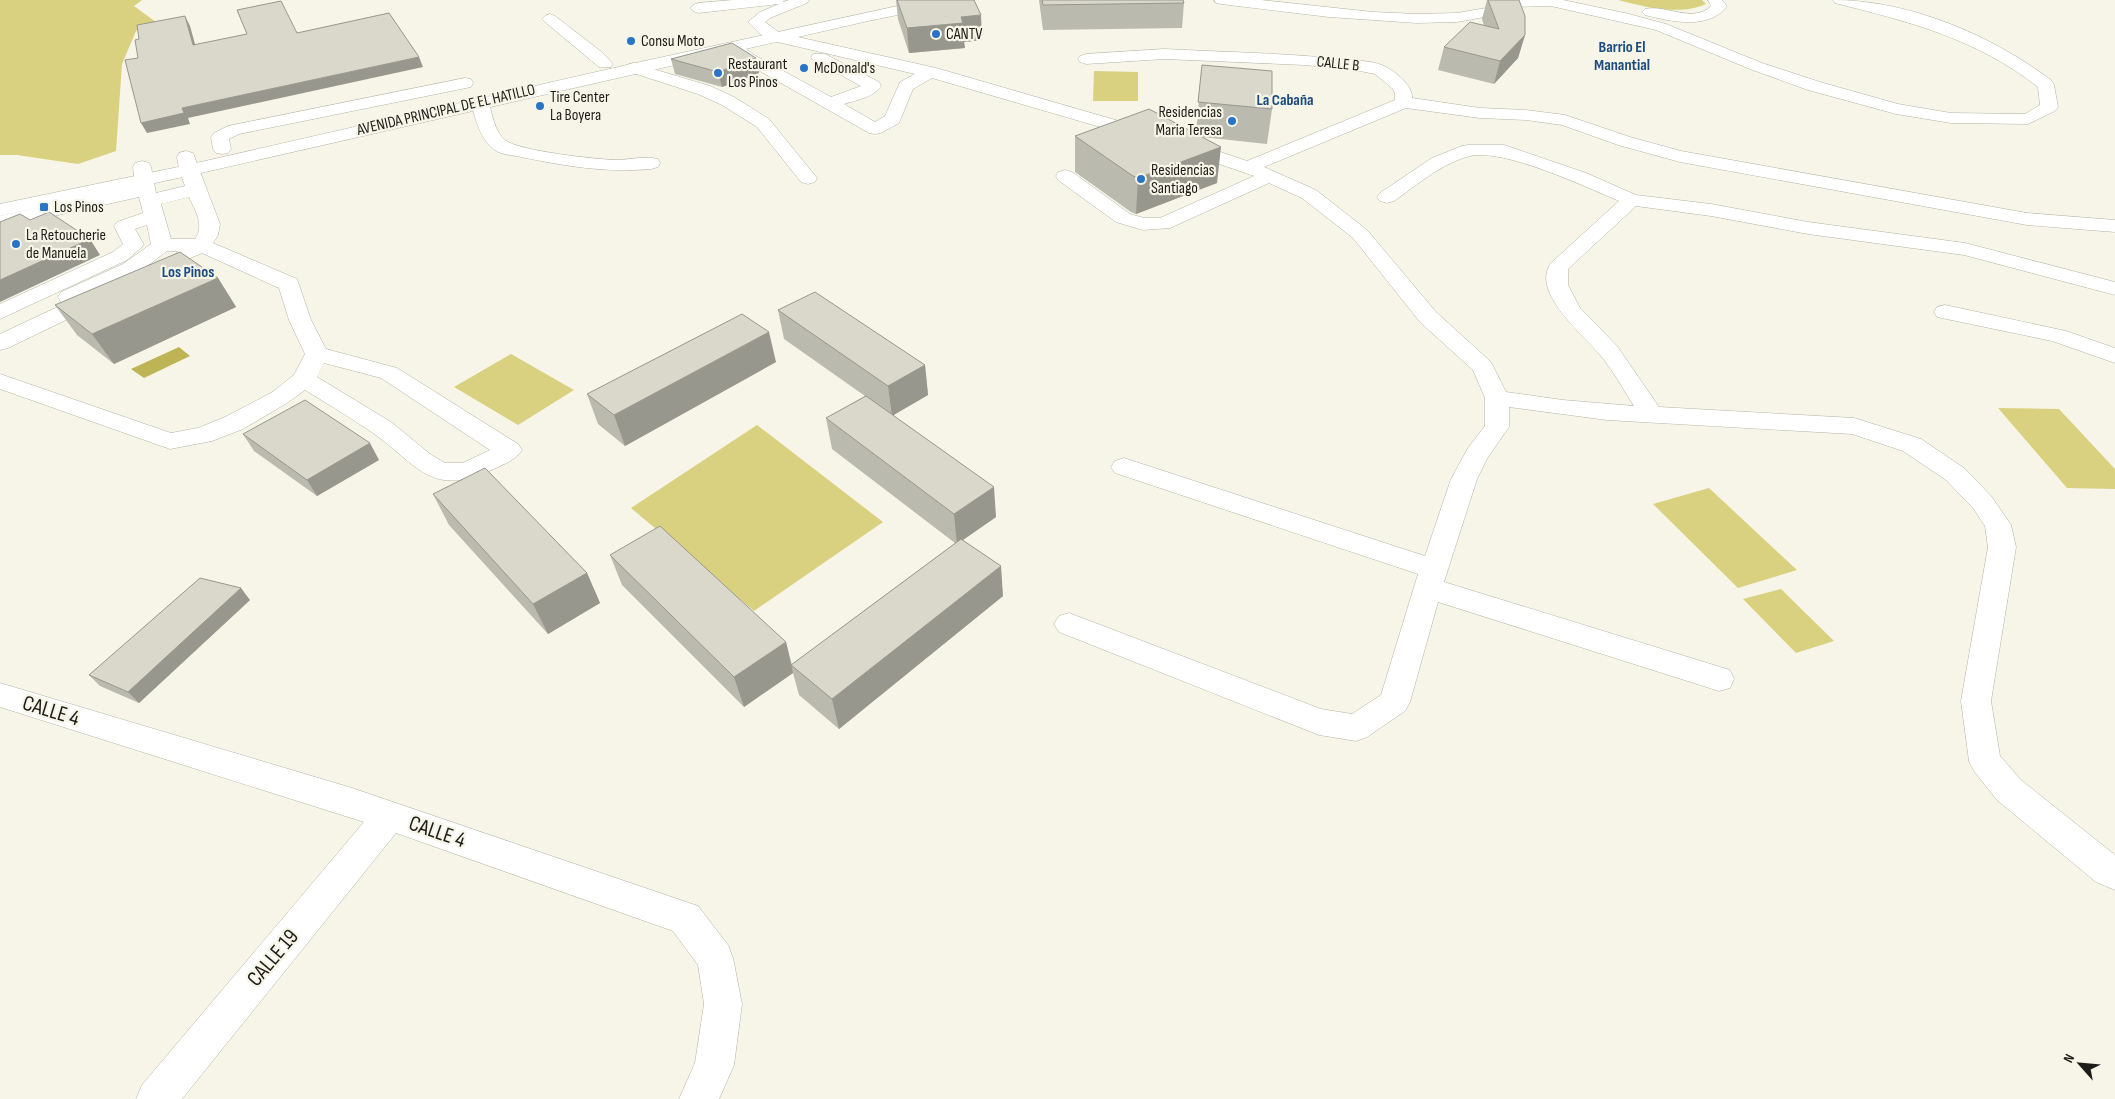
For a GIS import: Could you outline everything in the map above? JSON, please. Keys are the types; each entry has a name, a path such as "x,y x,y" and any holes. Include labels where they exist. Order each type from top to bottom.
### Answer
{"street":[{"path":"698,8 777,0"},
{"path":"802,0 758,19 756,22 769,34 930,72 1164,140 1248,167 1309,194 1360,234 1428,317 1483,367 1497,398 1497,427 1477,454 1464,479 1431,578 1394,702 1356,728 1319,722 1069,624"},
{"name":"AVENIDA PRINCIPAL DE EL HATILLO","path":"187,163 469,88 633,68 734,46 769,34 899,0"},
{"name":"AVENIDA PRINCIPAL DE EL HATILLO","path":"0,210 143,192 187,163 222,149 220,137 234,130 951,0"},
{"path":"1222,0 1388,18 1451,19 1481,14 1511,1 1551,1 1661,27 1756,66 1814,86 1896,109 1951,118 2028,119 2049,108 2046,85 2029,70 2005,56 1932,23 1840,0"},
{"path":"1313,0 1451,19"},
{"path":"1586,0 1670,16 1705,16 1717,10 1719,6 1715,0"},
{"path":"550,19 605,64"},
{"path":"734,46 748,58 878,129 894,119 906,86 930,72"},
{"path":"748,58 770,49 780,48 820,58 873,86 862,93 830,103"},
{"name":"CALLE B","path":"1086,59 1164,54 1305,60 1360,66 1380,70 1400,86 1404,94 1403,102"},
{"path":"633,68 704,90 728,101 763,123 808,178"},
{"path":"469,88 485,125 502,146 600,166 628,166 651,163"},
{"path":"1248,167 1403,102 1480,113 1526,115 1565,120 1624,141 1680,156 2027,219 2115,226"},
{"path":"1388,197 1439,162 1468,150 1504,151 1580,177 1632,200 1711,210 1808,228 1965,249 2115,288"},
{"path":"530,153 546,174"},
{"path":"0,343 188,253 201,244 208,235 210,224 187,163"},
{"path":"1066,176 1123,218 1143,224 1163,224 1191,214 1270,176"},
{"path":"0,233 39,218 143,192 196,189"},
{"path":"108,221 143,192"},
{"path":"108,221 110,214 143,192"},
{"path":"143,192 162,245"},
{"name":"AVENIDA PRINCIPAL DE EL HATILLO","path":"0,198 143,192"},
{"path":"1632,200 1558,267 1557,285 1570,311 1608,351 1651,413"},
{"path":"0,222 39,218 108,221 134,245 120,256 0,312"},
{"path":"0,329 128,269 151,257 162,245 201,244 289,284 300,320 317,354 389,373 509,450 487,463 462,471 448,472 424,463 384,429 304,379"},
{"path":"1945,312 2058,336 2115,356"},
{"path":"0,381 170,441 203,435 234,423 279,398 304,379 317,354"},
{"path":"1497,398 1564,408 1725,420 1854,426 1912,445 1955,474 1982,502 1998,525 2002,548 1976,701 1985,761 2009,790 2108,871 2115,874"},
{"path":"1124,467 1431,578 1719,679"},
{"name":"CALLE 4","path":"0,695 390,816 685,918 715,958 723,1004 714,1064 700,1099"},
{"name":"CALLE 19","path":"156,1099 390,816"}],"shaded area":[{"path":"0,0 142,0 134,6 156,22 136,31 122,64 116,151 78,164 17,155 0,155"},
{"path":"1618,0 1702,0 1706,4 1696,8 1674,10 1651,8"},
{"path":"1094,71 1138,72 1138,101 1093,101"},
{"path":"179,347 190,356 144,378 131,369"},
{"path":"511,354 574,390 518,425 454,387"},
{"path":"1998,408 2059,409 2115,469 2115,489 2067,488"},
{"path":"757,425 883,522 754,611 631,508"},
{"path":"1709,488 1797,570 1738,588 1653,504"},
{"path":"1781,589 1834,641 1796,653 1743,599"}],"building":[{"path":"897,0 974,0 981,15 961,17 963,23 907,28"},
{"path":"1042,0 1183,0 1184,3 1043,5"},
{"path":"1488,0 1519,0 1525,16 1525,35 1500,61 1444,47 1470,22 1499,29"},
{"path":"281,1 297,33 389,13 419,57 182,108 184,113 141,123 125,60 138,58 135,40 139,39 137,25 185,16 193,45 247,34 237,10"},
{"path":"732,43 756,58 718,72 671,59"},
{"path":"1202,65 1272,71 1272,109 1198,102"},
{"path":"1149,109 1221,147 1138,178 1075,136"},
{"path":"49,212 90,239 0,280 0,222 20,214 30,220"},
{"path":"180,252 218,278 92,334 55,305"},
{"path":"815,292 925,365 888,386 778,310"},
{"path":"742,314 769,332 614,415 587,394"},
{"path":"866,396 994,487 954,514 826,418"},
{"path":"305,400 370,443 307,480 243,434"},
{"path":"485,468 587,573 533,604 433,494"},
{"path":"660,526 786,642 734,677 610,555"},
{"path":"961,539 1001,566 832,699 791,665"},
{"path":"200,578 241,588 128,692 89,675"}],"place":[{"name":"CANTV","path":"936,34"},
{"name":"Consu Moto","path":"631,41"},
{"name":"McDonald's","path":"804,68"},
{"name":"Restaurant Los Pinos","path":"718,73"},
{"name":"Tire Center La Boyera","path":"540,106"},
{"name":"Residencias Maria Teresa","path":"1232,121"},
{"name":"Residencias Santiago","path":"1141,179"},
{"name":"Los Pinos","path":"44,207"},
{"name":"La Retoucherie de Manuela","path":"16,244"}],"district":[{"name":"Barrio El Manantial","path":"1622,56"},
{"name":"La Cabaña","path":"1285,100"},
{"name":"Los Pinos","path":"188,272"}]}
